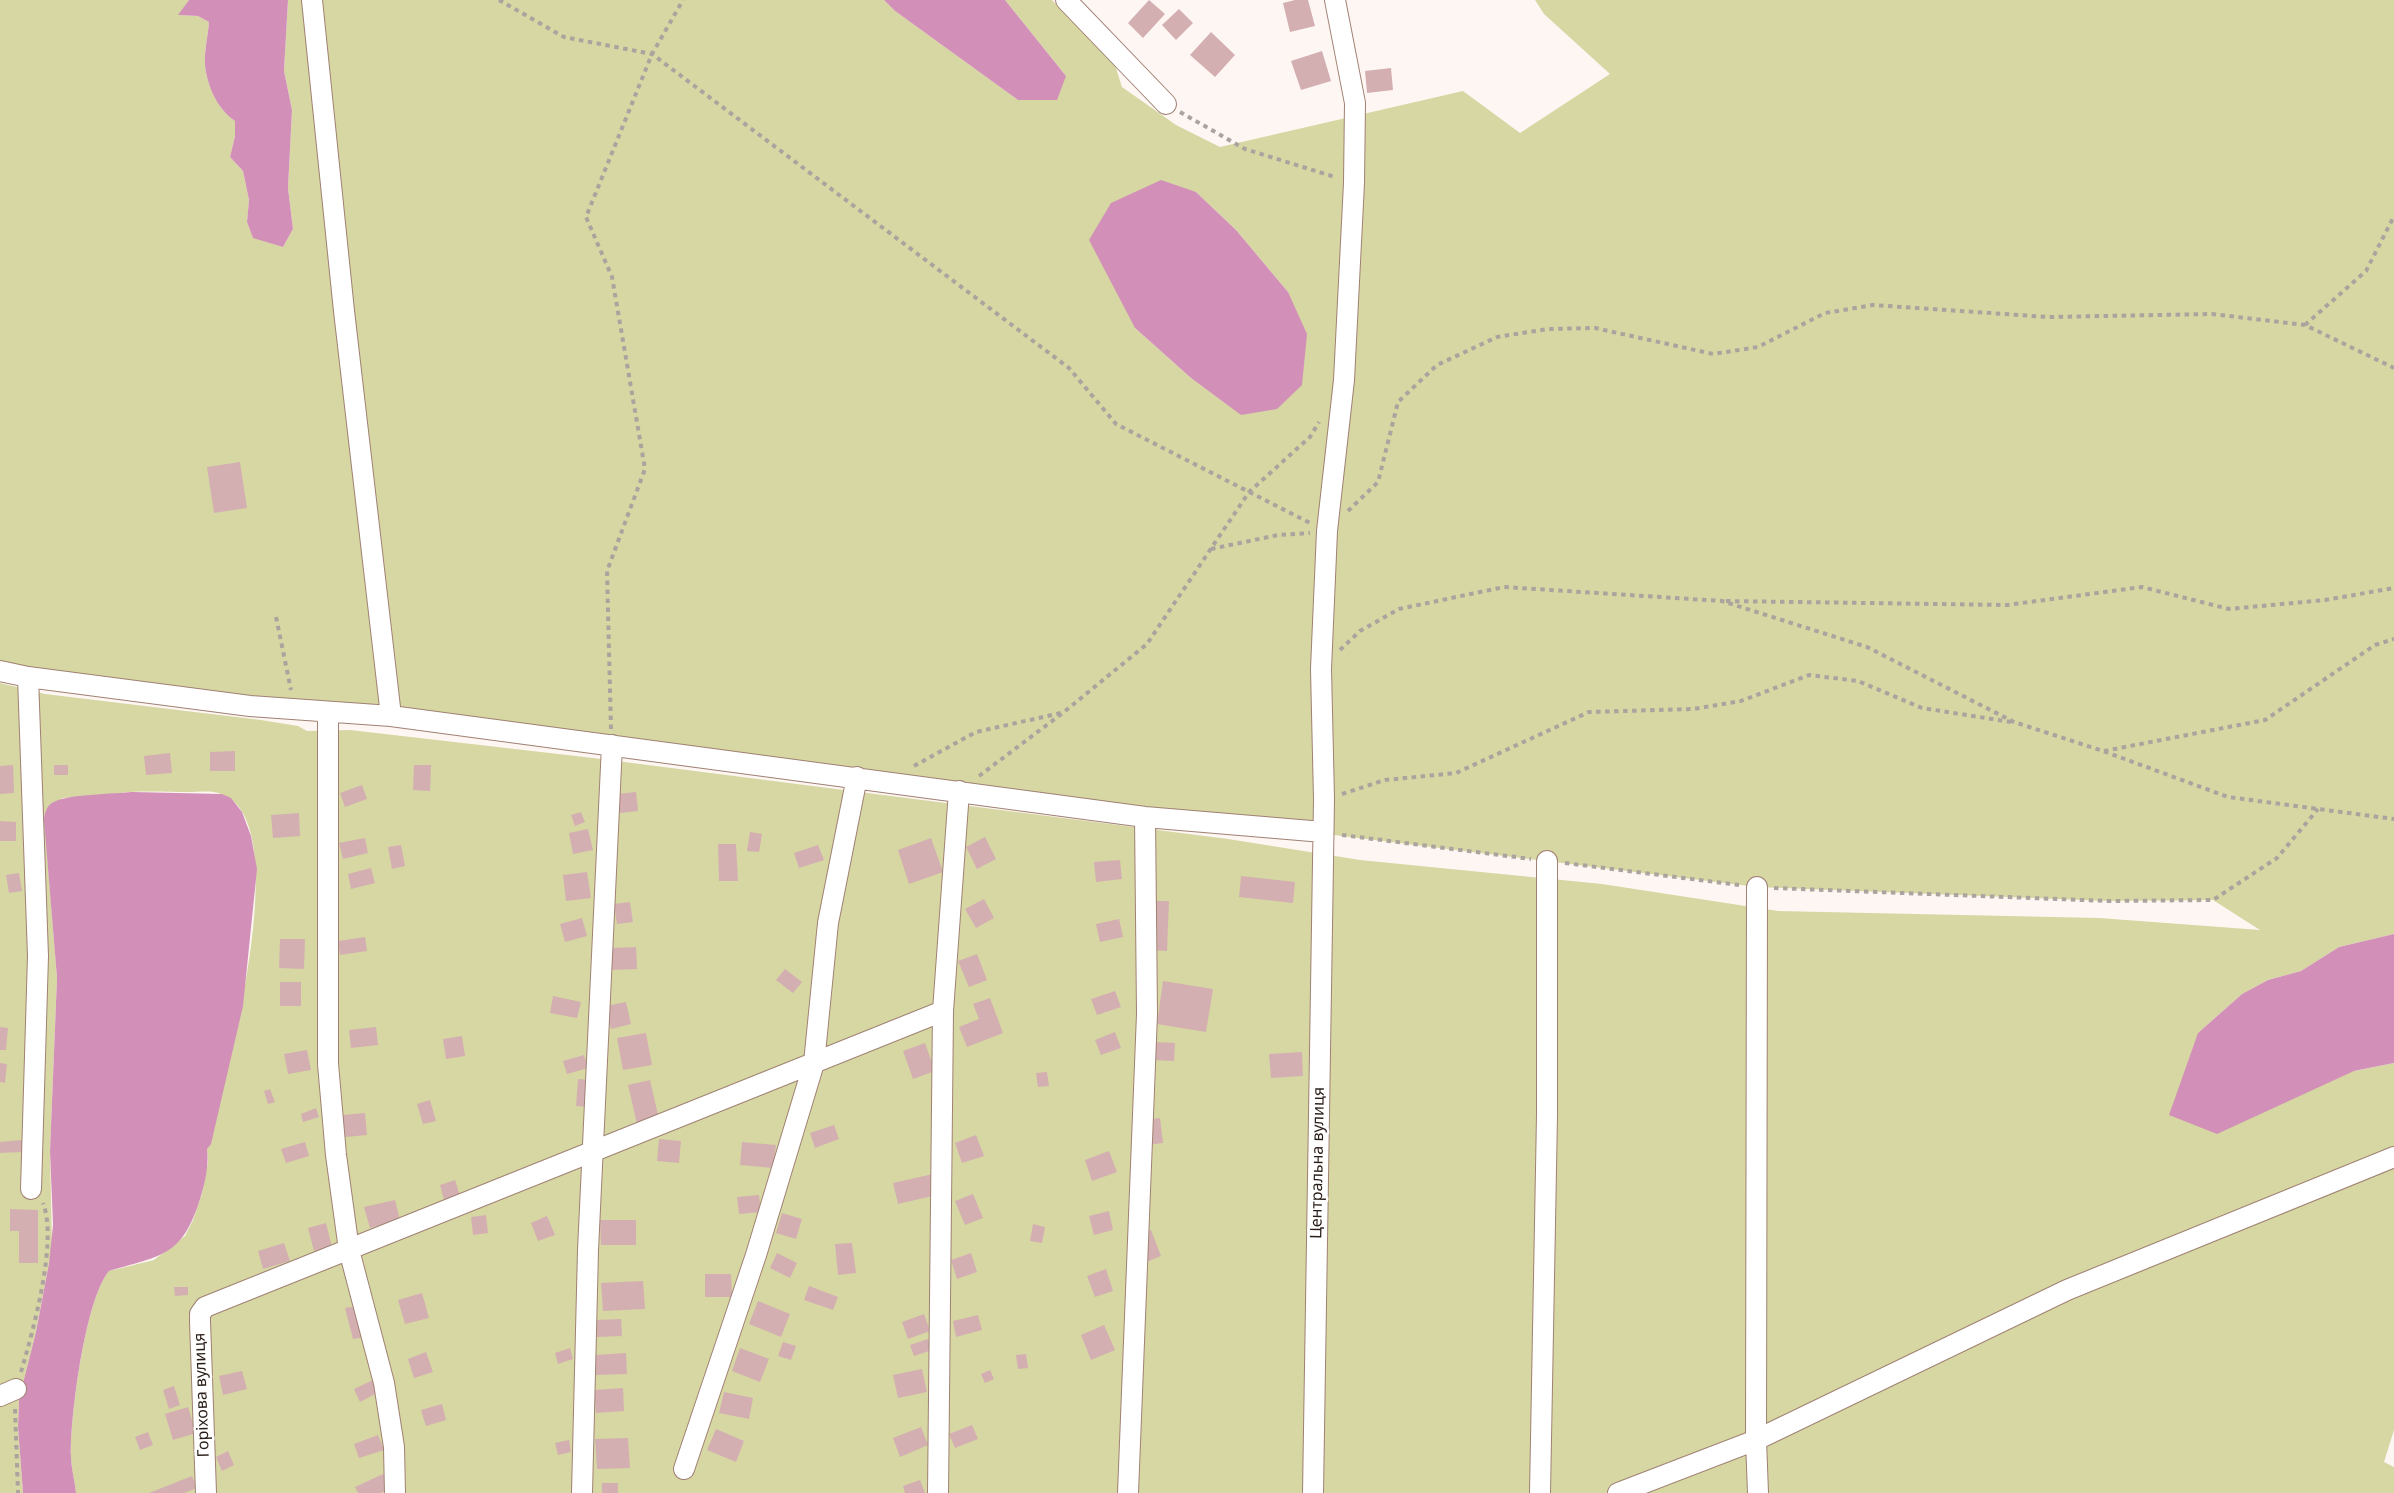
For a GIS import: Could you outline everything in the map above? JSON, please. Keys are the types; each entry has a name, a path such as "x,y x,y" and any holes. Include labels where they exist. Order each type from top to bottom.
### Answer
{"street":[{"path":"312,0 344,310 392,716"},
{"path":"1066,0 1166,104"},
{"name":"Центральна вулиця","path":"1313,1493 1324,799 1321,669 1327,531 1344,380 1354,183 1355,103 1335,0"},
{"path":"0,671 295,710 392,716 1145,817 1323,832"},
{"path":"28,676 38,956 31,1189"},
{"path":"328,713 328,1064 336,1155 349,1250 384,1383 394,1447 395,1493"},
{"path":"582,1493 593,1152 612,745"},
{"path":"684,1470 756,1255 814,1063 828,923 857,777"},
{"path":"938,1493 943,1011 959,791"},
{"path":"1128,1493 1147,1014 1145,817"},
{"path":"1540,1493 1547,1115 1547,861"},
{"path":"1757,887 1756,1440 1758,1493"},
{"path":"349,1250 943,1011"},
{"path":"1617,1493 1756,1440 2067,1290 2394,1157"},
{"name":"Горіхова вулиця","path":"206,1493 200,1321 202,1310 212,1303 349,1250"}],"path":[{"path":"499,0 564,37 652,54 1069,368 1116,424 1327,531"},
{"path":"612,745 607,571 645,469 612,277 586,217 652,54 683,0"},
{"path":"1166,104 1245,149 1354,183"},
{"path":"2305,325 2367,271 2394,216"},
{"path":"1211,549 1278,535 1327,531 1378,482 1398,402 1437,365 1497,337 1548,329 1595,328 1713,354 1758,347 1825,313 1873,305 2048,317 2212,314 2305,325 2394,368"},
{"path":"959,791 1064,712 1147,644 1249,492 1310,437 1322,418"},
{"path":"1321,669 1360,632 1399,609 1504,587 1722,601 2007,605 2142,587 2229,609 2325,600 2394,588"},
{"path":"1722,601 1867,647 2014,722 2228,797 2394,819"},
{"path":"276,617 295,710"},
{"path":"2103,752 2265,720 2375,645 2394,639"},
{"path":"1324,799 1385,780 1456,773 1589,712 1693,709 1722,705 1741,701 1809,675 1858,681 1922,708 2014,722"},
{"path":"886,782 976,732 1064,712"},
{"path":"2213,900 2277,858 2318,809"},
{"path":"18,1493 8,1392 28,1346 48,1243 44,1204 31,1189"}],"green space":[{"path":"0,0 189,0 179,15 198,16 209,22 205,60 208,81 223,110 235,121 235,136 230,157 243,171 249,200 247,222 253,237 283,247 293,229 288,188 292,110 284,71 288,0 884,0 895,11 1018,100 1066,76 1005,0 1052,0 1115,65 1122,87 1176,125 1220,147 1463,91 1520,133 1610,74 1544,14 1535,0 2394,0 2394,934 2339,947 2301,971 2268,980 2242,994 2198,1033 2355,1071 2394,1063 2394,1430 2384,1462 2394,1467 2394,1493 76,1493 71,1456 73,1415 86,1332 93,1306 100,1285 109,1271 154,1260 185,1236 193,1220 202,1193 208,1162 207,1149 239,1018 249,960 255,903 254,853 244,815 221,794 214,792 130,792 62,798 47,853 57,978 50,1151 52,1246 36,1332 19,1399 18,1427 23,1493 0,1493 0,683 45,694 261,720 298,726 307,731 350,730 593,758 1228,839 1360,860 1602,884 1778,911 2099,918 2260,930 2213,900 2108,901 1757,887 0,671","holes":["1196,192 1236,230 1288,292 1242,415 1191,378 1135,328"]}],"shaded area":[{"path":"189,0 288,0 284,71 292,110 288,188 293,229 283,247 253,238 247,222 249,200 243,171 230,157 235,136 235,121 223,111 211,89 206,73 205,54 209,22 198,16 178,15"},
{"path":"884,0 1005,0 1066,76 1057,100 1018,100 895,11"},
{"path":"1161,180 1196,192 1236,230 1288,292 1307,334 1302,385 1277,409 1241,415 1191,378 1135,328 1089,240 1111,203"},
{"path":"132,792 222,794 231,798 242,812 251,836 257,869 243,1006 211,1144 207,1149 207,1168 200,1199 186,1232 168,1251 109,1271 100,1285 86,1332 76,1388 71,1456 76,1493 23,1493 18,1427 19,1399 36,1332 49,1263 53,1225 50,1151 57,978 44,817 48,806 58,800"},
{"path":"2394,934 2394,1063 2354,1071 2217,1134 2169,1115 2198,1033 2242,994 2268,980 2301,971 2339,947"}],"building":[{"path":"1149,0 1165,14 1143,38 1128,23"},
{"path":"1308,0 1315,26 1290,32 1283,3"},
{"path":"1179,9 1193,23 1176,40 1162,25"},
{"path":"1211,32 1235,55 1215,77 1190,55"},
{"path":"1322,51 1331,81 1301,90 1291,61"},
{"path":"1391,68 1393,90 1367,93 1365,71"},
{"path":"240,462 247,508 214,513 207,467"},
{"path":"235,751 235,771 210,771 210,752"},
{"path":"170,753 172,773 146,775 144,756"},
{"path":"13,765 14,793 0,794 0,766"},
{"path":"54,765 68,765 68,775 54,775"},
{"path":"414,765 431,765 430,791 413,790"},
{"path":"362,785 367,799 345,807 340,793"},
{"path":"636,792 638,811 620,813 618,794"},
{"path":"581,812 585,822 575,826 571,815"},
{"path":"299,813 300,836 273,838 271,815"},
{"path":"0,821 16,822 16,841 0,841"},
{"path":"588,829 593,850 573,854 569,833"},
{"path":"750,832 762,834 759,852 747,851"},
{"path":"985,837 996,859 977,869 966,847"},
{"path":"365,838 368,853 343,859 339,843"},
{"path":"931,838 943,872 909,884 898,850"},
{"path":"718,844 736,844 738,881 719,881"},
{"path":"401,845 405,866 392,869 388,847"},
{"path":"818,845 824,860 799,868 794,853"},
{"path":"1120,860 1122,879 1096,882 1094,862"},
{"path":"371,868 375,883 351,889 348,874"},
{"path":"587,872 591,898 566,901 563,875"},
{"path":"19,873 22,891 9,893 6,875"},
{"path":"1241,876 1295,882 1293,903 1239,897"},
{"path":"984,899 994,918 976,928 965,909"},
{"path":"1148,901 1169,901 1167,951 1146,950"},
{"path":"630,902 633,922 617,924 614,904"},
{"path":"582,918 587,936 565,942 560,924"},
{"path":"1119,919 1123,937 1100,942 1096,924"},
{"path":"365,937 367,951 340,955 338,941"},
{"path":"280,939 305,939 304,969 279,968"},
{"path":"636,947 637,969 612,970 611,948"},
{"path":"977,954 987,980 969,987 958,961"},
{"path":"785,969 802,982 793,993 776,980"},
{"path":"1163,981 1213,989 1206,1032 1157,1024"},
{"path":"280,982 301,982 301,1006 280,1006"},
{"path":"1115,991 1121,1007 1097,1015 1091,999"},
{"path":"553,996 581,1002 577,1018 550,1013"},
{"path":"990,998 1003,1033 967,1047 959,1027 979,1019 973,1004"},
{"path":"626,1002 631,1024 611,1029 606,1006"},
{"path":"0,1027 8,1028 6,1050 0,1050"},
{"path":"376,1027 378,1045 351,1048 349,1030"},
{"path":"1115,1032 1121,1048 1101,1055 1095,1040"},
{"path":"646,1033 652,1065 623,1070 617,1038"},
{"path":"462,1036 465,1056 446,1059 443,1039"},
{"path":"1153,1042 1175,1043 1174,1061 1152,1060"},
{"path":"925,1043 935,1071 913,1079 903,1051"},
{"path":"307,1050 311,1070 288,1074 284,1054"},
{"path":"1302,1052 1303,1076 1271,1078 1269,1054"},
{"path":"584,1055 588,1068 567,1074 563,1061"},
{"path":"0,1063 7,1064 5,1083 0,1082"},
{"path":"1047,1072 1049,1086 1038,1087 1036,1073"},
{"path":"578,1079 590,1080 588,1107 576,1106"},
{"path":"650,1080 659,1119 637,1124 628,1085"},
{"path":"270,1089 275,1102 268,1104 264,1091"},
{"path":"430,1100 436,1121 423,1124 417,1104"},
{"path":"316,1108 319,1117 303,1122 301,1114"},
{"path":"365,1113 367,1135 345,1137 343,1115"},
{"path":"1160,1118 1163,1143 1138,1146 1136,1121"},
{"path":"834,1125 839,1139 815,1148 810,1133"},
{"path":"976,1135 984,1156 962,1163 955,1143"},
{"path":"659,1139 681,1141 679,1163 657,1161"},
{"path":"22,1140 23,1152 0,1153 0,1142"},
{"path":"305,1142 309,1156 286,1163 281,1149"},
{"path":"742,1142 776,1145 773,1168 740,1165"},
{"path":"1109,1151 1117,1172 1092,1181 1085,1160"},
{"path":"933,1174 937,1195 898,1204 893,1183"},
{"path":"455,1180 462,1202 446,1207 440,1185"},
{"path":"973,1194 983,1218 965,1225 955,1201"},
{"path":"759,1195 761,1212 739,1214 737,1197"},
{"path":"395,1200 400,1220 370,1228 364,1207"},
{"path":"10,1209 38,1210 38,1263 19,1263 19,1231 10,1231"},
{"path":"1109,1211 1113,1230 1094,1235 1089,1216"},
{"path":"782,1213 802,1219 796,1239 776,1233"},
{"path":"486,1215 488,1233 473,1235 471,1217"},
{"path":"547,1216 555,1235 538,1241 531,1223"},
{"path":"600,1220 636,1220 636,1245 601,1245"},
{"path":"326,1223 332,1247 314,1251 308,1228"},
{"path":"1033,1224 1045,1227 1042,1243 1030,1241"},
{"path":"1151,1230 1161,1256 1144,1263 1134,1236"},
{"path":"284,1243 290,1261 263,1269 258,1251"},
{"path":"852,1243 856,1273 838,1275 835,1244"},
{"path":"777,1253 797,1263 790,1278 770,1268"},
{"path":"971,1253 977,1272 957,1279 951,1260"},
{"path":"1106,1269 1113,1291 1095,1297 1087,1276"},
{"path":"705,1274 731,1274 732,1297 705,1297"},
{"path":"643,1281 645,1309 603,1311 601,1283"},
{"path":"809,1286 838,1297 833,1310 804,1300"},
{"path":"174,1287 188,1287 188,1295 175,1296"},
{"path":"422,1293 429,1318 405,1324 398,1300"},
{"path":"758,1301 790,1314 781,1337 749,1324"},
{"path":"358,1306 366,1337 353,1339 345,1308"},
{"path":"924,1314 930,1331 908,1339 902,1322"},
{"path":"978,1315 982,1330 956,1337 953,1321"},
{"path":"621,1319 622,1336 597,1337 596,1320"},
{"path":"1104,1325 1115,1350 1091,1360 1081,1335"},
{"path":"928,1339 932,1350 914,1356 910,1345"},
{"path":"783,1342 796,1346 791,1360 778,1356"},
{"path":"570,1348 573,1359 558,1364 555,1353"},
{"path":"740,1348 769,1359 760,1382 732,1371"},
{"path":"426,1352 433,1372 414,1378 408,1359"},
{"path":"626,1353 627,1374 596,1375 595,1355"},
{"path":"1026,1354 1028,1368 1018,1369 1016,1355"},
{"path":"922,1369 927,1392 898,1398 893,1375"},
{"path":"990,1370 994,1379 985,1383 981,1374"},
{"path":"242,1371 247,1389 223,1395 219,1376"},
{"path":"373,1380 379,1392 360,1402 354,1389"},
{"path":"174,1386 180,1405 169,1409 163,1390"},
{"path":"623,1388 624,1411 596,1413 594,1390"},
{"path":"724,1392 753,1398 749,1419 719,1413"},
{"path":"442,1404 446,1420 426,1426 421,1410"},
{"path":"188,1407 196,1433 173,1440 165,1414"},
{"path":"972,1425 978,1439 955,1448 949,1434"},
{"path":"921,1427 928,1445 900,1457 893,1438"},
{"path":"716,1429 744,1441 736,1462 707,1450"},
{"path":"148,1432 153,1445 140,1450 135,1437"},
{"path":"378,1435 384,1450 359,1458 354,1444"},
{"path":"628,1438 630,1468 597,1469 595,1439"},
{"path":"569,1440 571,1452 558,1455 555,1443"},
{"path":"228,1451 234,1465 222,1471 216,1457"},
{"path":"383,1474 390,1489 381,1493 358,1493 355,1487"},
{"path":"192,1476 197,1488 184,1493 149,1493"},
{"path":"920,1480 925,1493 905,1493 903,1486"},
{"path":"602,1483 618,1483 618,1493 602,1493"}]}
